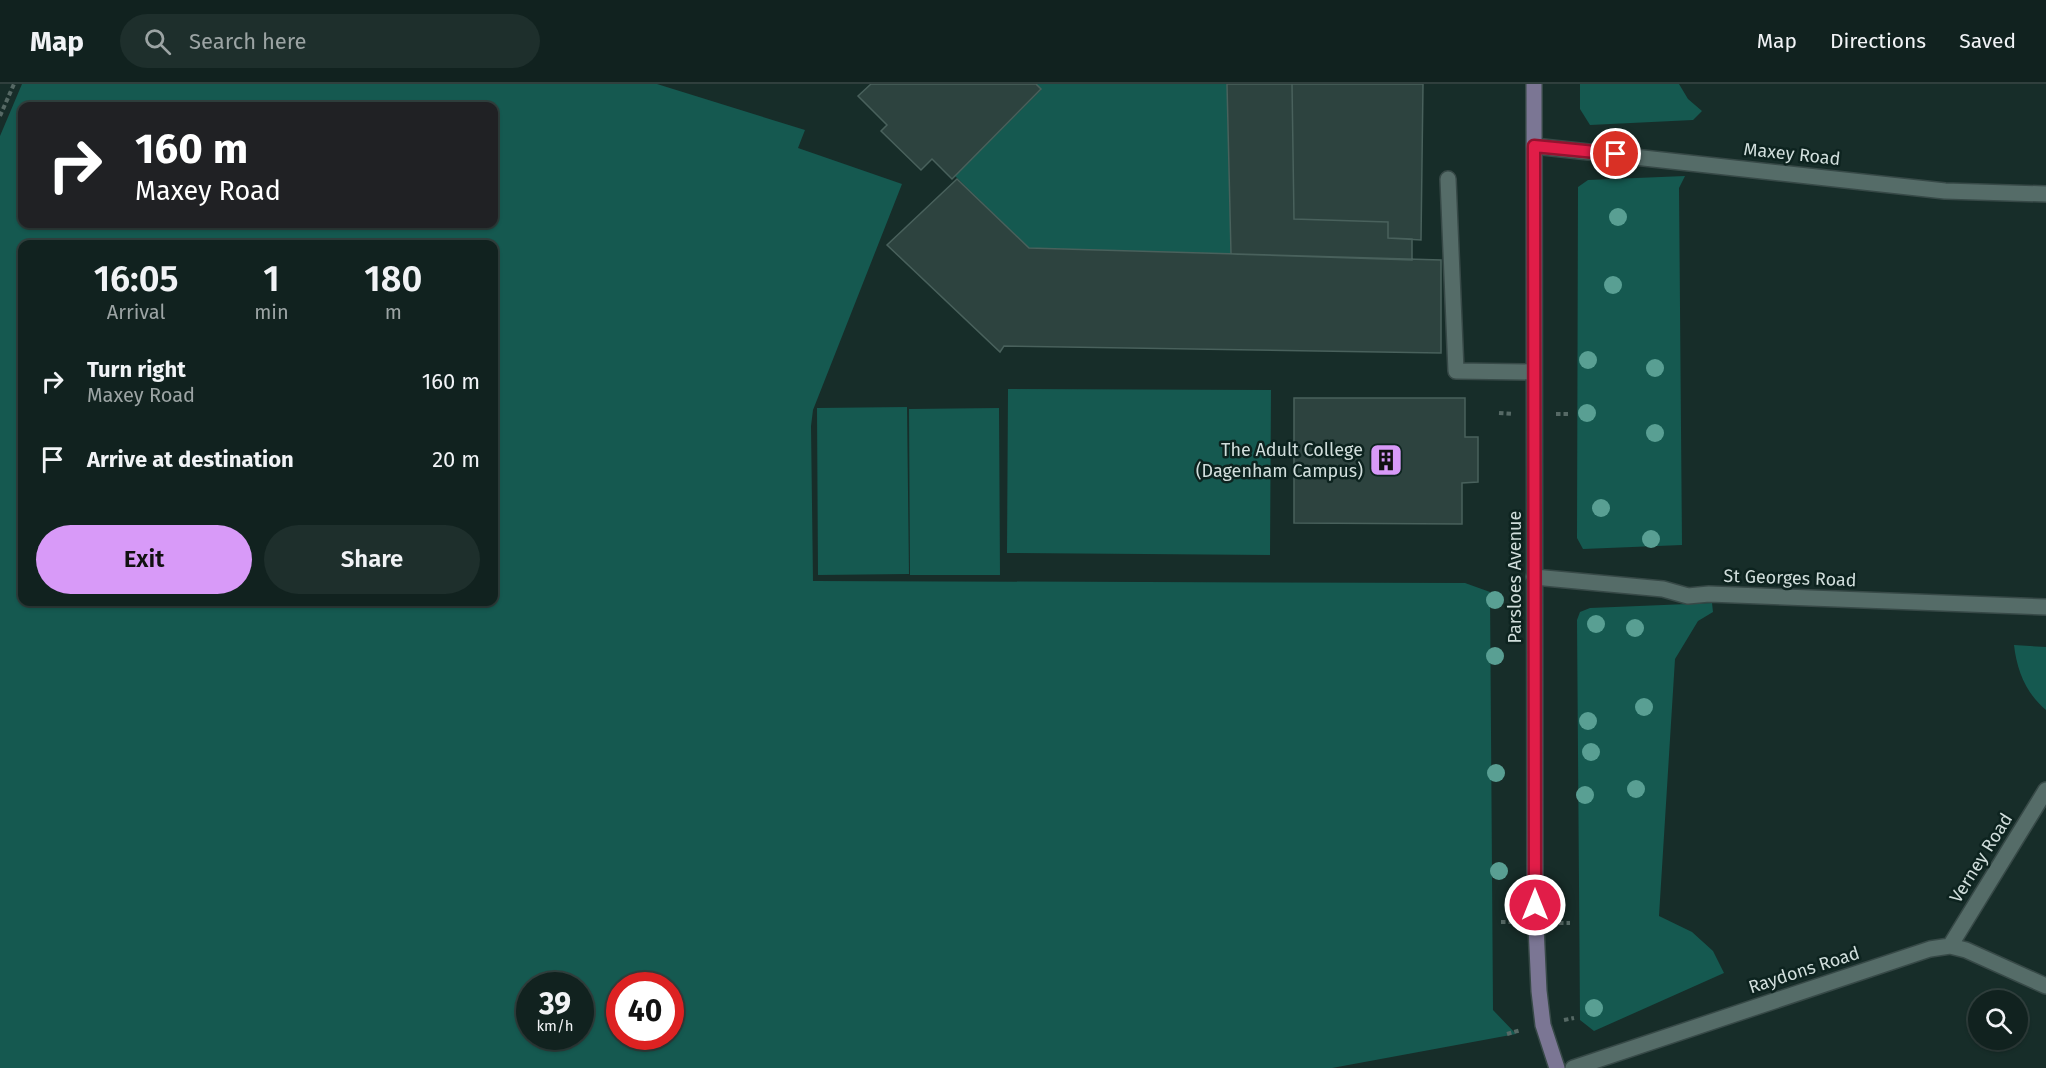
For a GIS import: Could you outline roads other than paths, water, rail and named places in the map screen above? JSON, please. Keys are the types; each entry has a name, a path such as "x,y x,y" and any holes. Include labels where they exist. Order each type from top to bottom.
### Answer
{"street":[{"name":"Parsloes Avenue","path":"1534,84 1536,951 1544,1025 1557,1068"},
{"name":"Maxey Road","path":"1534,146 1945,190 2046,194"},
{"path":"1448,179 1456,370 1534,372"},
{"name":"St Georges Road","path":"1534,577 1663,589 1688,596 1709,594 2046,608"},
{"name":"Verney Road","path":"1950,946 2046,790"},
{"path":"1950,946 1966,950 2046,986"},
{"name":"Raydons Road","path":"1573,1068 1930,949 1950,946"}],"place":[{"name":"The Adult College (Dagenham Campus)","path":"1386,460"}]}
